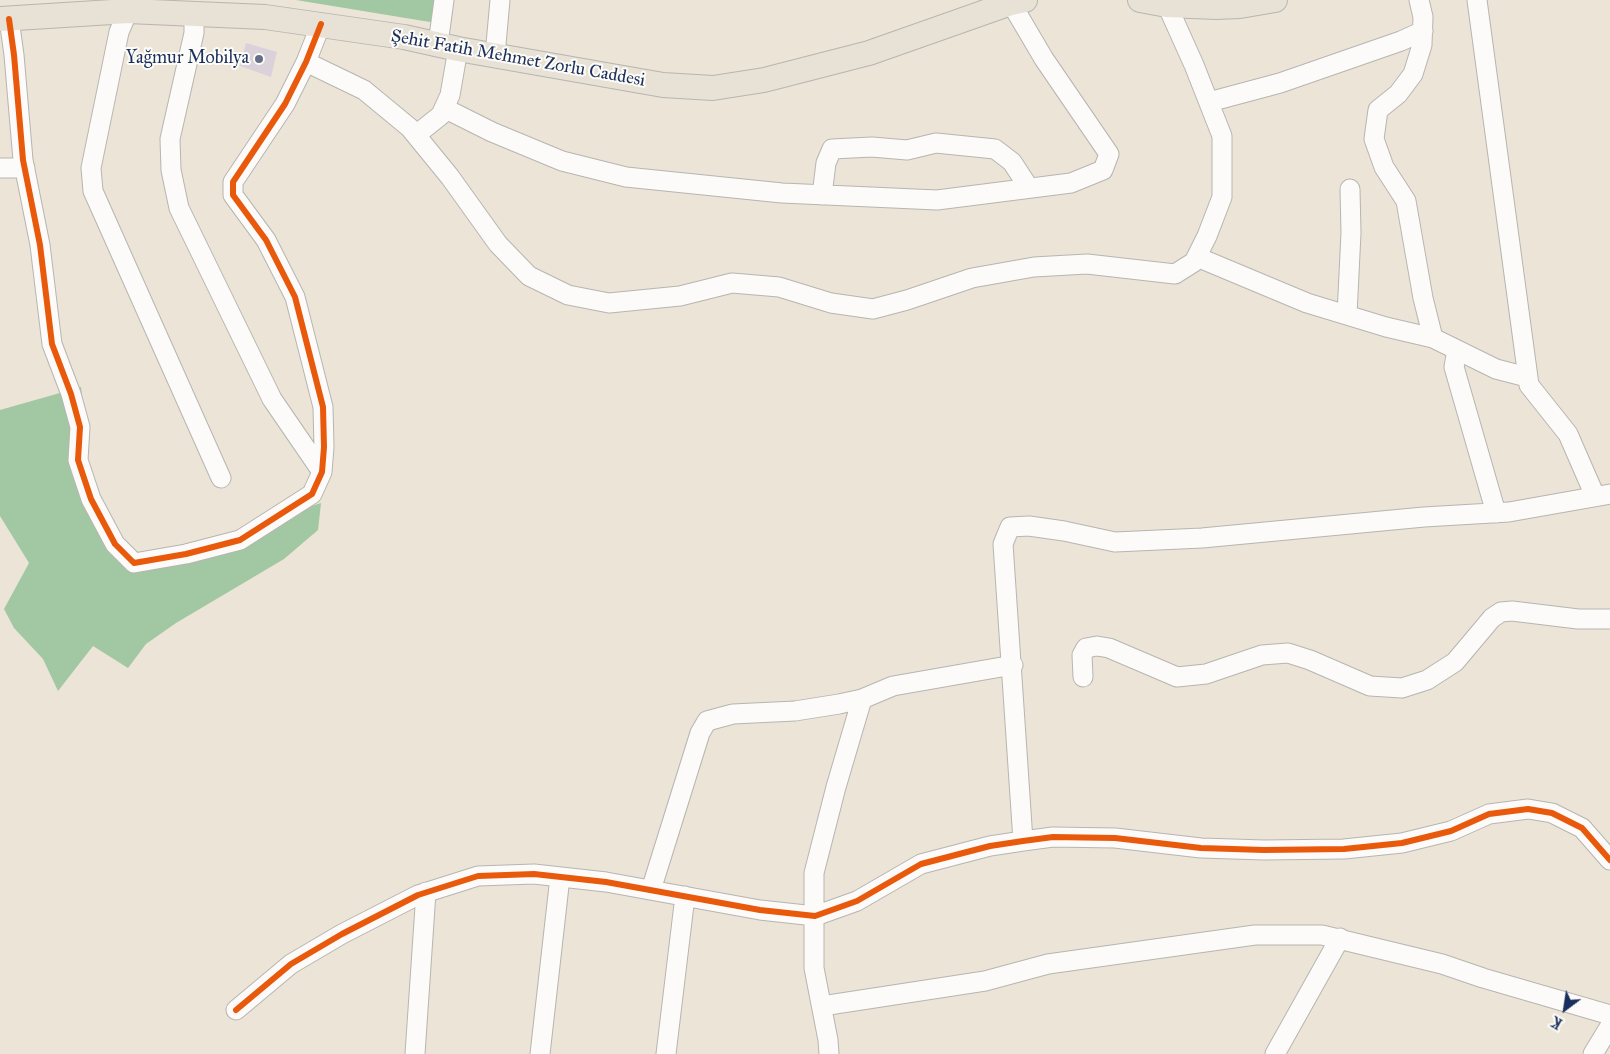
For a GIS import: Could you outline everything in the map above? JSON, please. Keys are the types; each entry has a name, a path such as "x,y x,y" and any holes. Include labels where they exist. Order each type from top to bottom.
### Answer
{"main road":[{"path":"1140,0 1167,5 1240,6 1275,0"},
{"name":"Şehit Fatih Mehmet Zorlu Caddesi","path":"4,19 128,11 265,17 321,24 663,85 713,88 764,80 869,53 1018,1"}],"street":[{"path":"416,135 441,114 450,95 444,0"},
{"path":"495,55 500,0"},
{"path":"1419,0 1423,17 1422,45 1413,74 1398,94 1378,110 1374,139 1384,167 1406,201 1423,298 1433,338"},
{"path":"1023,841 1013,666 1003,544 1010,527 1029,526 1125,541 1202,538 1496,512 1602,495 1568,434 1529,385 1477,0"},
{"path":"444,108 492,132 562,161 626,177 782,193 938,200 1071,183 1103,170 1109,154 1044,59 1018,1"},
{"path":"306,62 364,90 416,135 450,177 498,244 529,276 568,295 609,303 680,296 732,283 779,287 831,303 873,309 907,300 972,278 1034,267 1087,264 1176,274 1194,262 1222,197 1222,136 1167,5"},
{"path":"128,11 119,32 92,159 93,191 221,478"},
{"path":"194,14 194,33 170,139 171,170 179,208 272,399 322,472"},
{"path":"4,19 25,168 40,245 52,344 71,394 80,426 78,460 90,499 115,544 134,563 186,554 240,540 312,494 322,472 324,447 323,407 295,297 266,240 233,195 233,182 285,104 306,62 321,24"},
{"path":"1208,102 1280,83 1401,41 1423,31"},
{"path":"822,195 826,163 832,149 872,147 908,150 936,143 994,149 1012,162 1029,188"},
{"path":"0,168 25,168"},
{"path":"1347,315 1351,232 1350,189"},
{"path":"1197,257 1307,303 1433,338 1496,370 1528,378"},
{"path":"1456,350 1454,367 1496,512"},
{"path":"1083,677 1082,655 1086,648 1097,646 1109,648 1177,677 1206,674 1262,655 1288,653 1310,660 1370,686 1402,688 1427,680 1455,662 1492,618 1501,612 1512,611 1578,619 1610,619"},
{"path":"651,890 700,733 707,721 732,714 795,711 862,699 893,686 1013,666"},
{"path":"829,1054 814,968 814,873 862,699"},
{"path":"236,1010 291,964 342,934 426,892 478,876 534,874 560,877 651,890 760,910 815,916 857,901 921,864 990,846 1023,841 1053,837 1115,838 1201,848 1344,849 1402,843 1451,831 1489,814 1528,809 1552,813 1582,828 1610,860"},
{"path":"540,1054 560,877"},
{"path":"415,1054 426,892"},
{"path":"666,1054 685,896"},
{"path":"822,1006 985,980 1048,964 1255,935 1322,935 1442,964 1610,1015"},
{"path":"1275,1054 1340,938"},
{"path":"1592,1054 1610,1026"}],"green space":[{"path":"296,0 446,0 436,23"},
{"path":"81,387 85,426 79,467 110,554 136,567 172,560 248,527 321,503 318,530 284,559 176,623 146,644 128,668 93,646 58,691 43,659 14,628 4,609 29,563 0,516 0,410"}],"building":[{"name":"Yağmur Mobilya","path":"246,43 277,52 271,77 240,66"}],"cycle path":[{"path":"9,19 23,160 40,245 52,344 71,394 80,427 78,460 91,499 115,544 134,563 186,554 240,540 312,494 322,472 324,447 323,407 295,297 266,240 233,195 233,182 285,104 306,62 321,24"},
{"path":"236,1010 291,964 342,934 418,895 478,876 534,874 606,882 760,910 815,916 857,901 921,864 990,846 1023,841 1053,837 1115,838 1201,848 1264,850 1344,849 1402,843 1451,831 1489,814 1528,809 1552,813 1582,828 1610,860"}],"place":[{"name":"Yağmur Mobilya","path":"259,59"}]}
